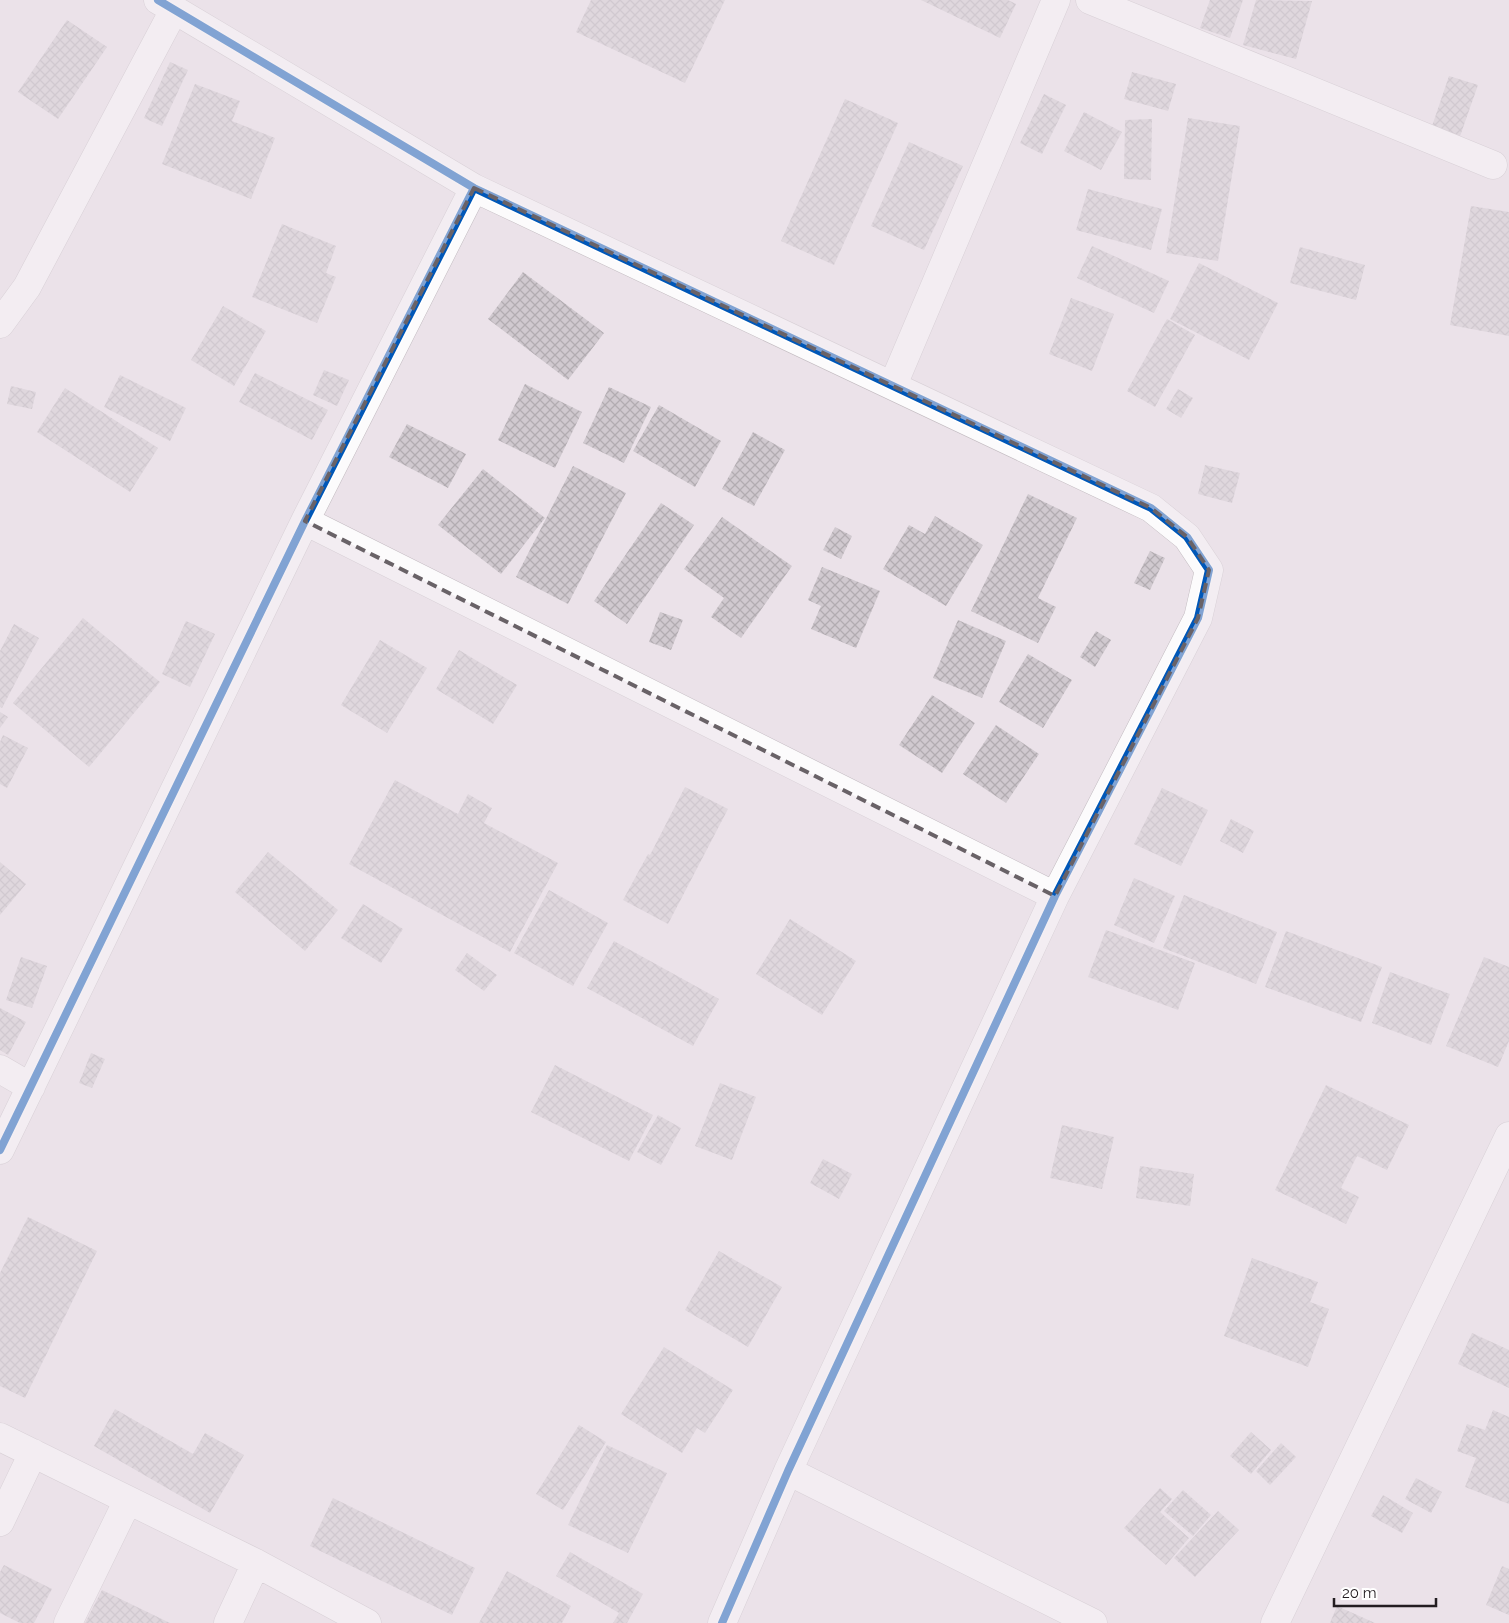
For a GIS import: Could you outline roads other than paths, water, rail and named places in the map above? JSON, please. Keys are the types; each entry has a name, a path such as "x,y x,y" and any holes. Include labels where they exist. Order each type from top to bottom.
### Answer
{"street":[{"path":"893,385 1056,0"},
{"path":"1090,0 1492,165"},
{"path":"0,324 26,287 166,5 474,188 1151,508 1187,537 1210,570 1198,618 1055,896 788,1471 722,1623"},
{"path":"0,1150 305,521 474,188"},
{"path":"305,521 1055,896"},
{"path":"0,1069 31,1087"},
{"path":"1275,1623 1509,1136"},
{"path":"0,1437 256,1564 367,1623"},
{"path":"0,1522 33,1453"},
{"path":"788,1471 1093,1623"},
{"path":"68,1623 128,1500"},
{"path":"228,1623 256,1564"}]}
